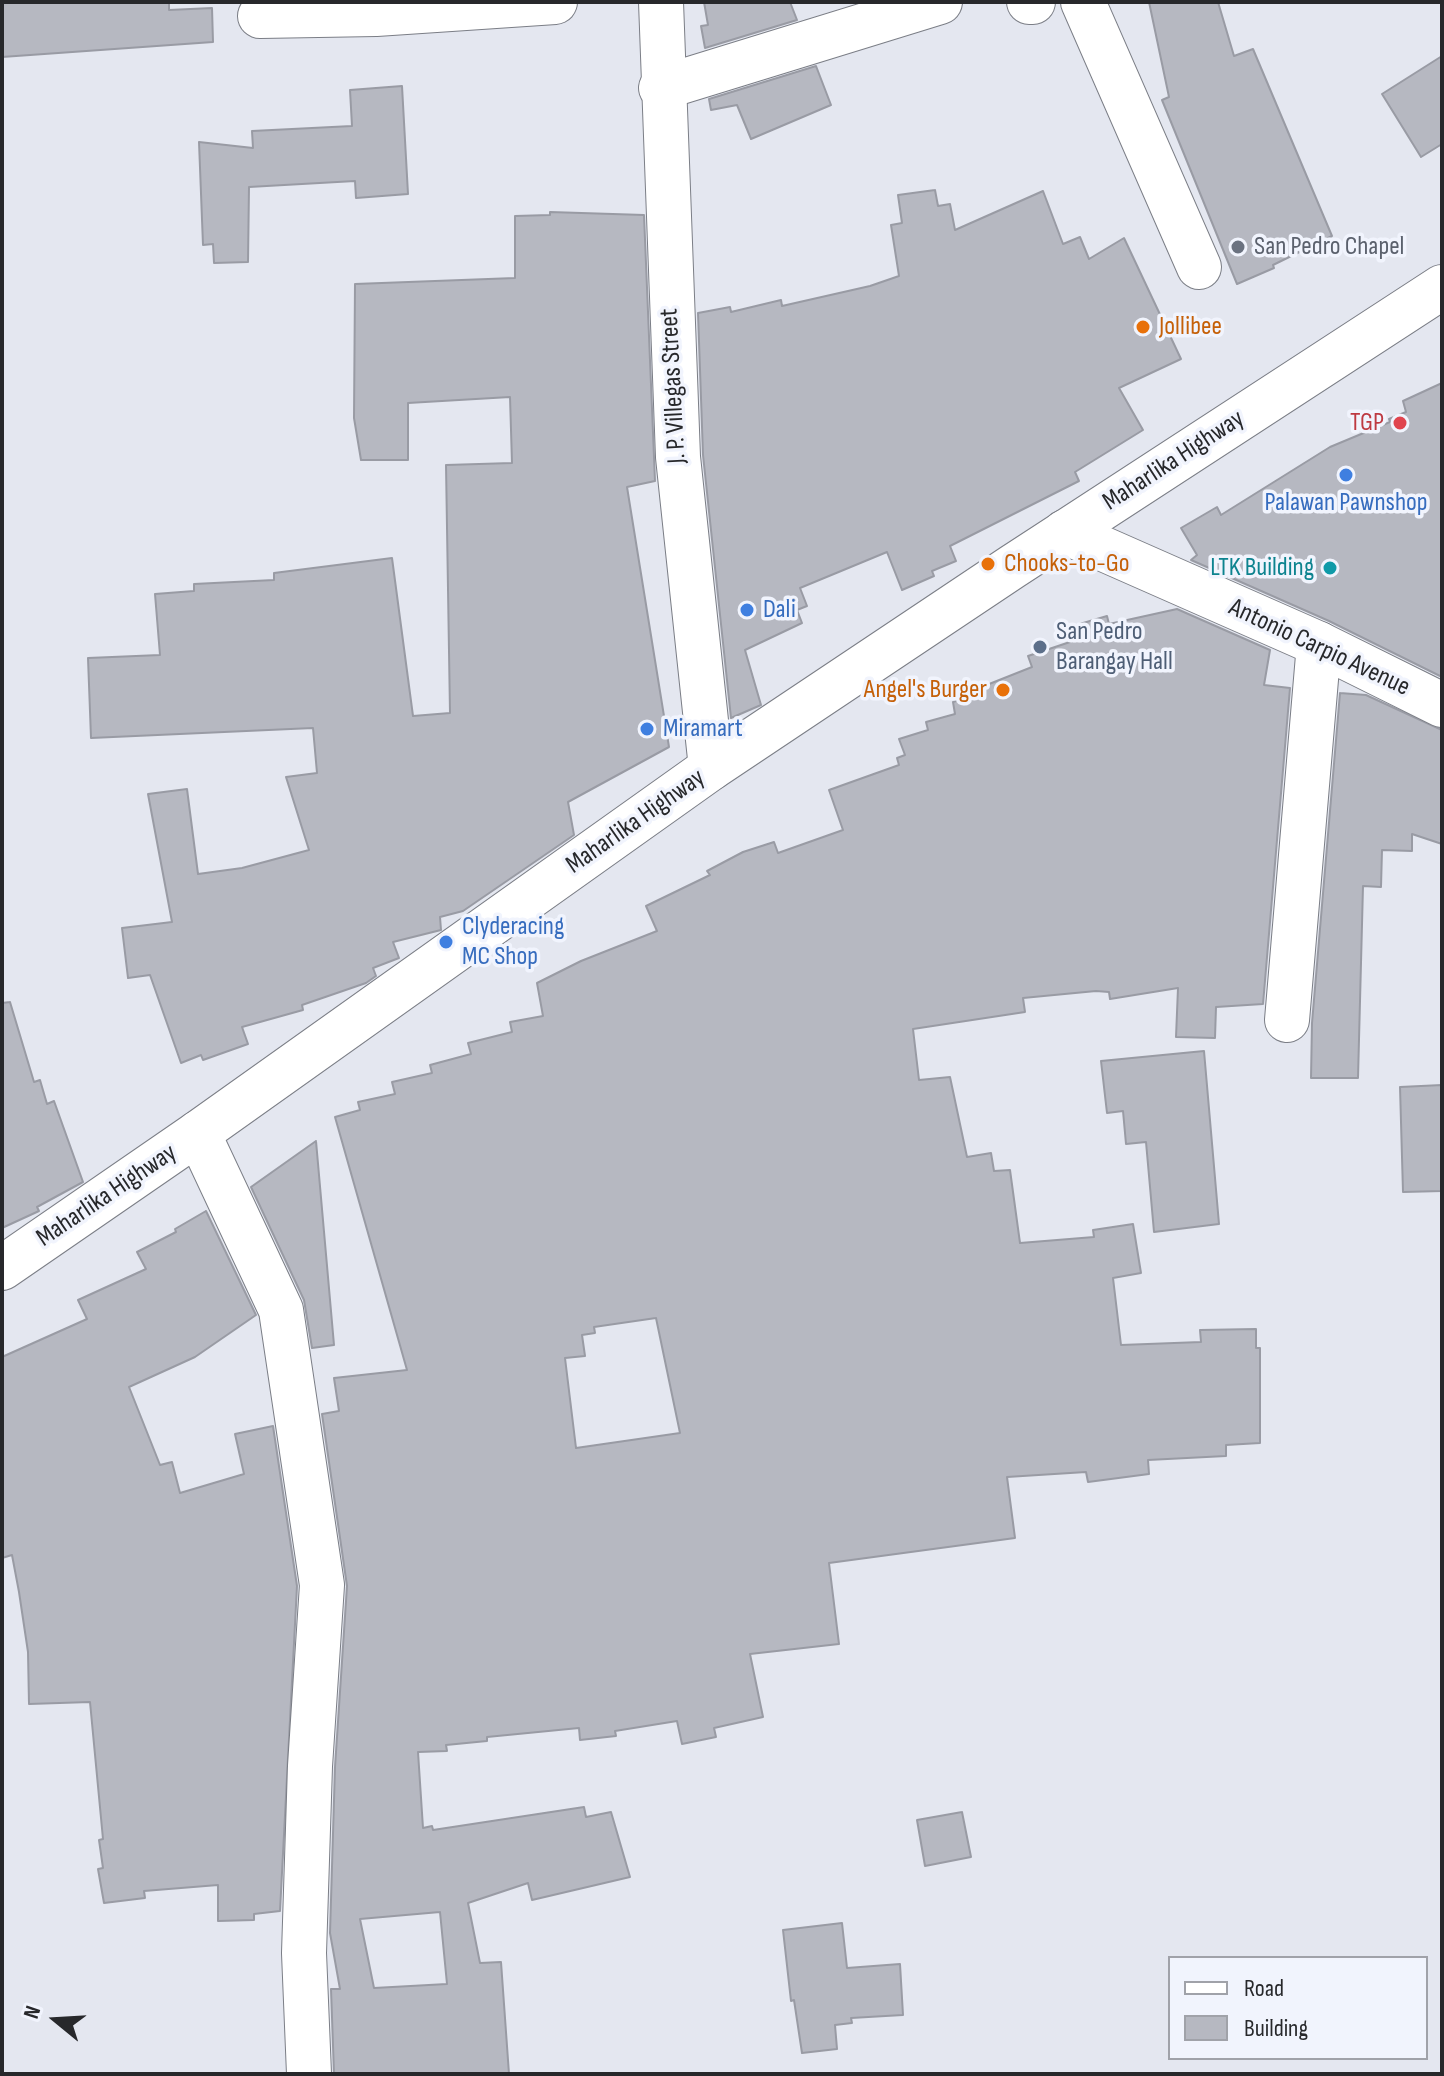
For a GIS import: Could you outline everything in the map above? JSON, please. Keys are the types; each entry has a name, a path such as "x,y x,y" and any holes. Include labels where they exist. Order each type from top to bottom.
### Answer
{"main road":[{"path":"260,16 376,14 555,2"},
{"name":"J. P. Villegas Street","path":"661,2 661,88 678,457 711,768"},
{"path":"661,88 940,2"},
{"path":"1083,2 1199,267"},
{"name":"Maharlika Highway","path":"2,1268 198,1133 711,768 1065,532 1442,287"},
{"name":"Antonio Carpio Avenue","path":"1065,532 1319,644 1442,705"},
{"path":"1287,1020 1319,644"},
{"path":"198,1133 281,1310 322,1585 310,1766 304,1937 309,2074"}],"building":[{"path":"2,2 169,2 169,10 212,8 213,42 2,57"},
{"path":"704,2 790,2 797,20 705,48 701,26 708,25"},
{"path":"1149,2 1218,2 1234,56 1253,49 1332,236 1273,265 1274,268 1237,284 1162,100 1169,97"},
{"path":"1442,56 1442,144 1421,157 1382,94"},
{"path":"816,66 831,105 751,139 737,105 711,110 709,99"},
{"path":"402,86 408,194 356,198 355,181 249,187 248,262 214,263 213,244 203,245 199,142 253,148 252,131 352,126 350,90"},
{"path":"935,190 938,206 950,204 955,230 1043,191 1063,244 1080,237 1089,259 1124,238 1181,359 1119,388 1143,430 1075,472 1079,481 950,546 956,561 932,571 934,576 902,590 887,552 800,588 807,606 797,610 802,623 745,650 761,705 731,718 703,455 698,313 730,307 731,312 781,300 782,306 870,286 899,276 891,225 902,223 898,195"},
{"path":"550,212 644,215 655,481 627,487 669,747 568,802 574,835 463,911 440,917 441,930 393,942 399,958 373,968 376,976 366,983 302,1005 303,1010 242,1027 248,1044 203,1060 201,1055 181,1063 150,975 128,978 122,928 172,922 148,794 187,789 198,874 242,868 309,850 286,777 317,773 313,728 91,738 88,658 160,655 155,594 194,591 194,584 274,580 274,573 392,558 413,716 450,713 446,465 512,463 510,397 408,403 408,460 361,460 354,418 355,284 515,278 515,216 550,215"},
{"path":"1442,383 1442,677 1329,621 1191,560 1197,555 1181,528 1217,507 1221,515 1330,447 1390,422 1389,419 1406,412 1403,401"},
{"path":"1177,609 1270,650 1264,685 1290,688 1263,1004 1216,1007 1215,1038 1176,1037 1178,988 1110,999 1109,992 1096,991 1023,998 1025,1012 913,1029 919,1080 950,1077 967,1157 991,1153 994,1171 1010,1170 1020,1243 1094,1237 1093,1230 1133,1224 1141,1273 1113,1278 1121,1345 1201,1342 1200,1330 1256,1329 1256,1348 1260,1348 1260,1443 1226,1445 1226,1456 1148,1460 1149,1474 1088,1482 1086,1472 1007,1477 1015,1538 829,1563 839,1644 750,1654 763,1717 714,1728 716,1737 682,1744 677,1721 615,1731 616,1736 580,1740 579,1728 487,1737 487,1741 446,1745 447,1751 418,1752 423,1828 432,1826 433,1830 584,1807 586,1817 611,1812 630,1877 532,1900 528,1883 468,1903 480,1963 501,1962 509,2074 334,2074 331,1989 340,1989 330,1933 335,1767 347,1586 322,1414 339,1411 334,1378 407,1370 335,1117 360,1110 358,1102 395,1094 392,1082 432,1073 430,1065 471,1054 468,1043 512,1032 510,1022 543,1016 537,983 581,961 657,931 646,906 710,875 707,871 743,852 774,842 778,853 843,830 829,790 899,765 897,758 905,755 899,739 928,730 926,722 955,714 953,702 970,697 969,692 1032,667 1028,656 1070,642 1066,628 1107,616 1109,624","holes":["656,1318 680,1433 576,1448 565,1358 585,1356 582,1335 595,1333 594,1327","440,1912 447,1984 374,1988 360,1919"]},
{"path":"1340,693 1366,695 1442,730 1442,844 1412,834 1412,851 1382,850 1381,887 1363,886 1358,1078 1311,1078 1312,1023"},
{"path":"10,1002 34,1082 40,1080 47,1104 54,1101 83,1182 37,1207 39,1211 2,1228 2,1003"},
{"path":"1204,1051 1219,1224 1154,1232 1146,1142 1126,1144 1123,1111 1107,1113 1101,1061"},
{"path":"1442,1085 1442,1191 1403,1192 1400,1087"},
{"path":"316,1141 334,1345 312,1348 304,1300 251,1187"},
{"path":"206,1211 256,1315 195,1357 129,1387 160,1465 172,1462 180,1493 244,1474 235,1434 273,1426 297,1586 280,1911 254,1914 254,1920 218,1921 218,1885 144,1891 145,1898 104,1903 98,1869 103,1868 99,1840 103,1839 90,1702 29,1704 28,1652 19,1592 12,1555 2,1558 2,1357 87,1319 78,1300 146,1269 137,1252 176,1232 175,1229"},
{"path":"962,1812 971,1857 925,1866 917,1820"},
{"path":"842,1923 847,1968 900,1964 903,2015 851,2018 852,2023 835,2025 837,2049 802,2053 794,2000 791,2001 783,1930"}],"place":[{"name":"San Pedro Chapel","path":"1238,247"},
{"name":"Jollibee","path":"1143,327"},
{"name":"TGP","path":"1400,423"},
{"name":"Palawan Pawnshop","path":"1346,475"},
{"name":"Chooks-to-Go","path":"988,564"},
{"name":"LTK Building","path":"1330,568"},
{"name":"Dali","path":"747,610"},
{"name":"San Pedro Barangay Hall","path":"1040,647"},
{"name":"Angel's Burger","path":"1003,690"},
{"name":"Miramart","path":"647,729"},
{"name":"Clyderacing MC Shop","path":"446,942"}]}
